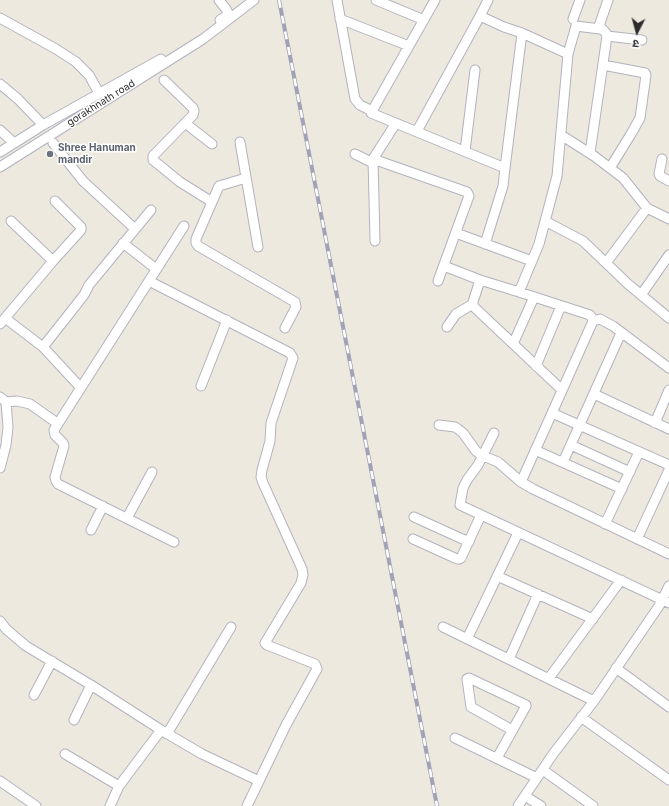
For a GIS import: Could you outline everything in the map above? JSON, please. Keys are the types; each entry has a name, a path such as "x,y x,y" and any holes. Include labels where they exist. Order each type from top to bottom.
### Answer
{"street":[{"path":"0,152 43,125 162,58 226,16 228,13 219,0"},
{"name":"gorakhnath road","path":"0,167 203,39 254,0"},
{"path":"336,0 355,98 360,105 372,111 371,113 505,168"},
{"path":"376,0 424,20"},
{"path":"372,111 435,0"},
{"path":"416,131 488,0"},
{"path":"573,19 580,0"},
{"path":"600,28 608,0"},
{"path":"480,16 568,54"},
{"path":"0,18 56,49 76,62 89,75 100,93"},
{"path":"340,19 409,46"},
{"path":"519,292 539,244 557,176 568,54 576,26 600,28 606,33 607,36 590,153"},
{"path":"485,244 503,186 522,33"},
{"path":"607,36 642,40"},
{"path":"603,65 645,73 646,75 640,118 610,168"},
{"path":"465,151 475,70"},
{"path":"164,80 193,108 194,115 153,156 153,160 180,182 212,202"},
{"path":"0,84 43,125"},
{"path":"185,123 212,144"},
{"path":"375,241 373,161 396,123"},
{"path":"0,130 14,143"},
{"path":"561,135 590,153 623,178 647,208 669,219"},
{"path":"240,142 258,247"},
{"path":"54,143 83,181 135,229"},
{"path":"355,154 467,192 469,196 438,281"},
{"path":"662,159 658,174 669,181"},
{"path":"246,178 219,186 196,243 198,246 295,302 296,307 285,328"},
{"path":"55,201 81,227 82,230 53,261 3,321 43,347 81,388"},
{"path":"606,263 647,208"},
{"path":"43,347 84,294 89,285 151,210"},
{"path":"11,221 53,261"},
{"path":"545,221 583,241 641,295 669,318"},
{"path":"174,542 58,484 55,477 64,446 54,430 57,423 81,388 184,226"},
{"path":"456,232 532,261"},
{"path":"123,243 156,269"},
{"path":"641,295 669,255"},
{"path":"444,266 480,280 590,316 593,321"},
{"path":"447,327 456,314 473,304 480,280"},
{"path":"149,281 290,353 293,358 271,423 270,442 261,477 302,569 303,575 301,582 265,643 315,664 317,669 286,725 247,806"},
{"path":"513,344 534,297"},
{"path":"473,304 562,390"},
{"path":"536,366 561,306"},
{"path":"521,482 593,321 600,319 613,326 669,368"},
{"path":"201,386 227,320"},
{"path":"563,462 621,333"},
{"path":"655,422 669,390"},
{"path":"594,394 669,429"},
{"path":"0,468 6,446 8,427 3,399 30,404 57,423"},
{"path":"552,413 669,465"},
{"path":"439,425 455,427 458,429 473,448 483,455 498,462 521,482 533,489 669,554"},
{"path":"494,433 483,455 466,480 460,505 666,601"},
{"path":"571,444 630,472"},
{"path":"535,450 622,489"},
{"path":"605,524 639,452"},
{"path":"637,539 669,470"},
{"path":"126,518 152,472"},
{"path":"91,530 103,506"},
{"path":"413,539 457,559 461,558 481,515"},
{"path":"414,517 469,542"},
{"path":"467,639 518,533"},
{"path":"497,576 592,619"},
{"path":"549,678 621,580"},
{"path":"518,806 616,668 666,601 669,586"},
{"path":"509,659 538,594"},
{"path":"0,621 10,633 26,646 91,685 164,732 202,754 259,781"},
{"path":"110,806 119,786 164,732 231,627"},
{"path":"443,627 594,701"},
{"path":"34,695 52,661"},
{"path":"616,668 669,707"},
{"path":"497,758 526,706 525,703 469,678 467,679 471,707 512,730"},
{"path":"74,720 91,685"},
{"path":"581,717 669,780"},
{"path":"455,738 537,778"},
{"path":"65,754 119,786"},
{"path":"543,770 594,806"},
{"path":"0,781 36,806"},
{"path":"525,796 541,806"}],"railway":[{"path":"279,0 437,806"}],"place":[{"name":"Shree Hanuman mandir","path":"50,154"}]}
